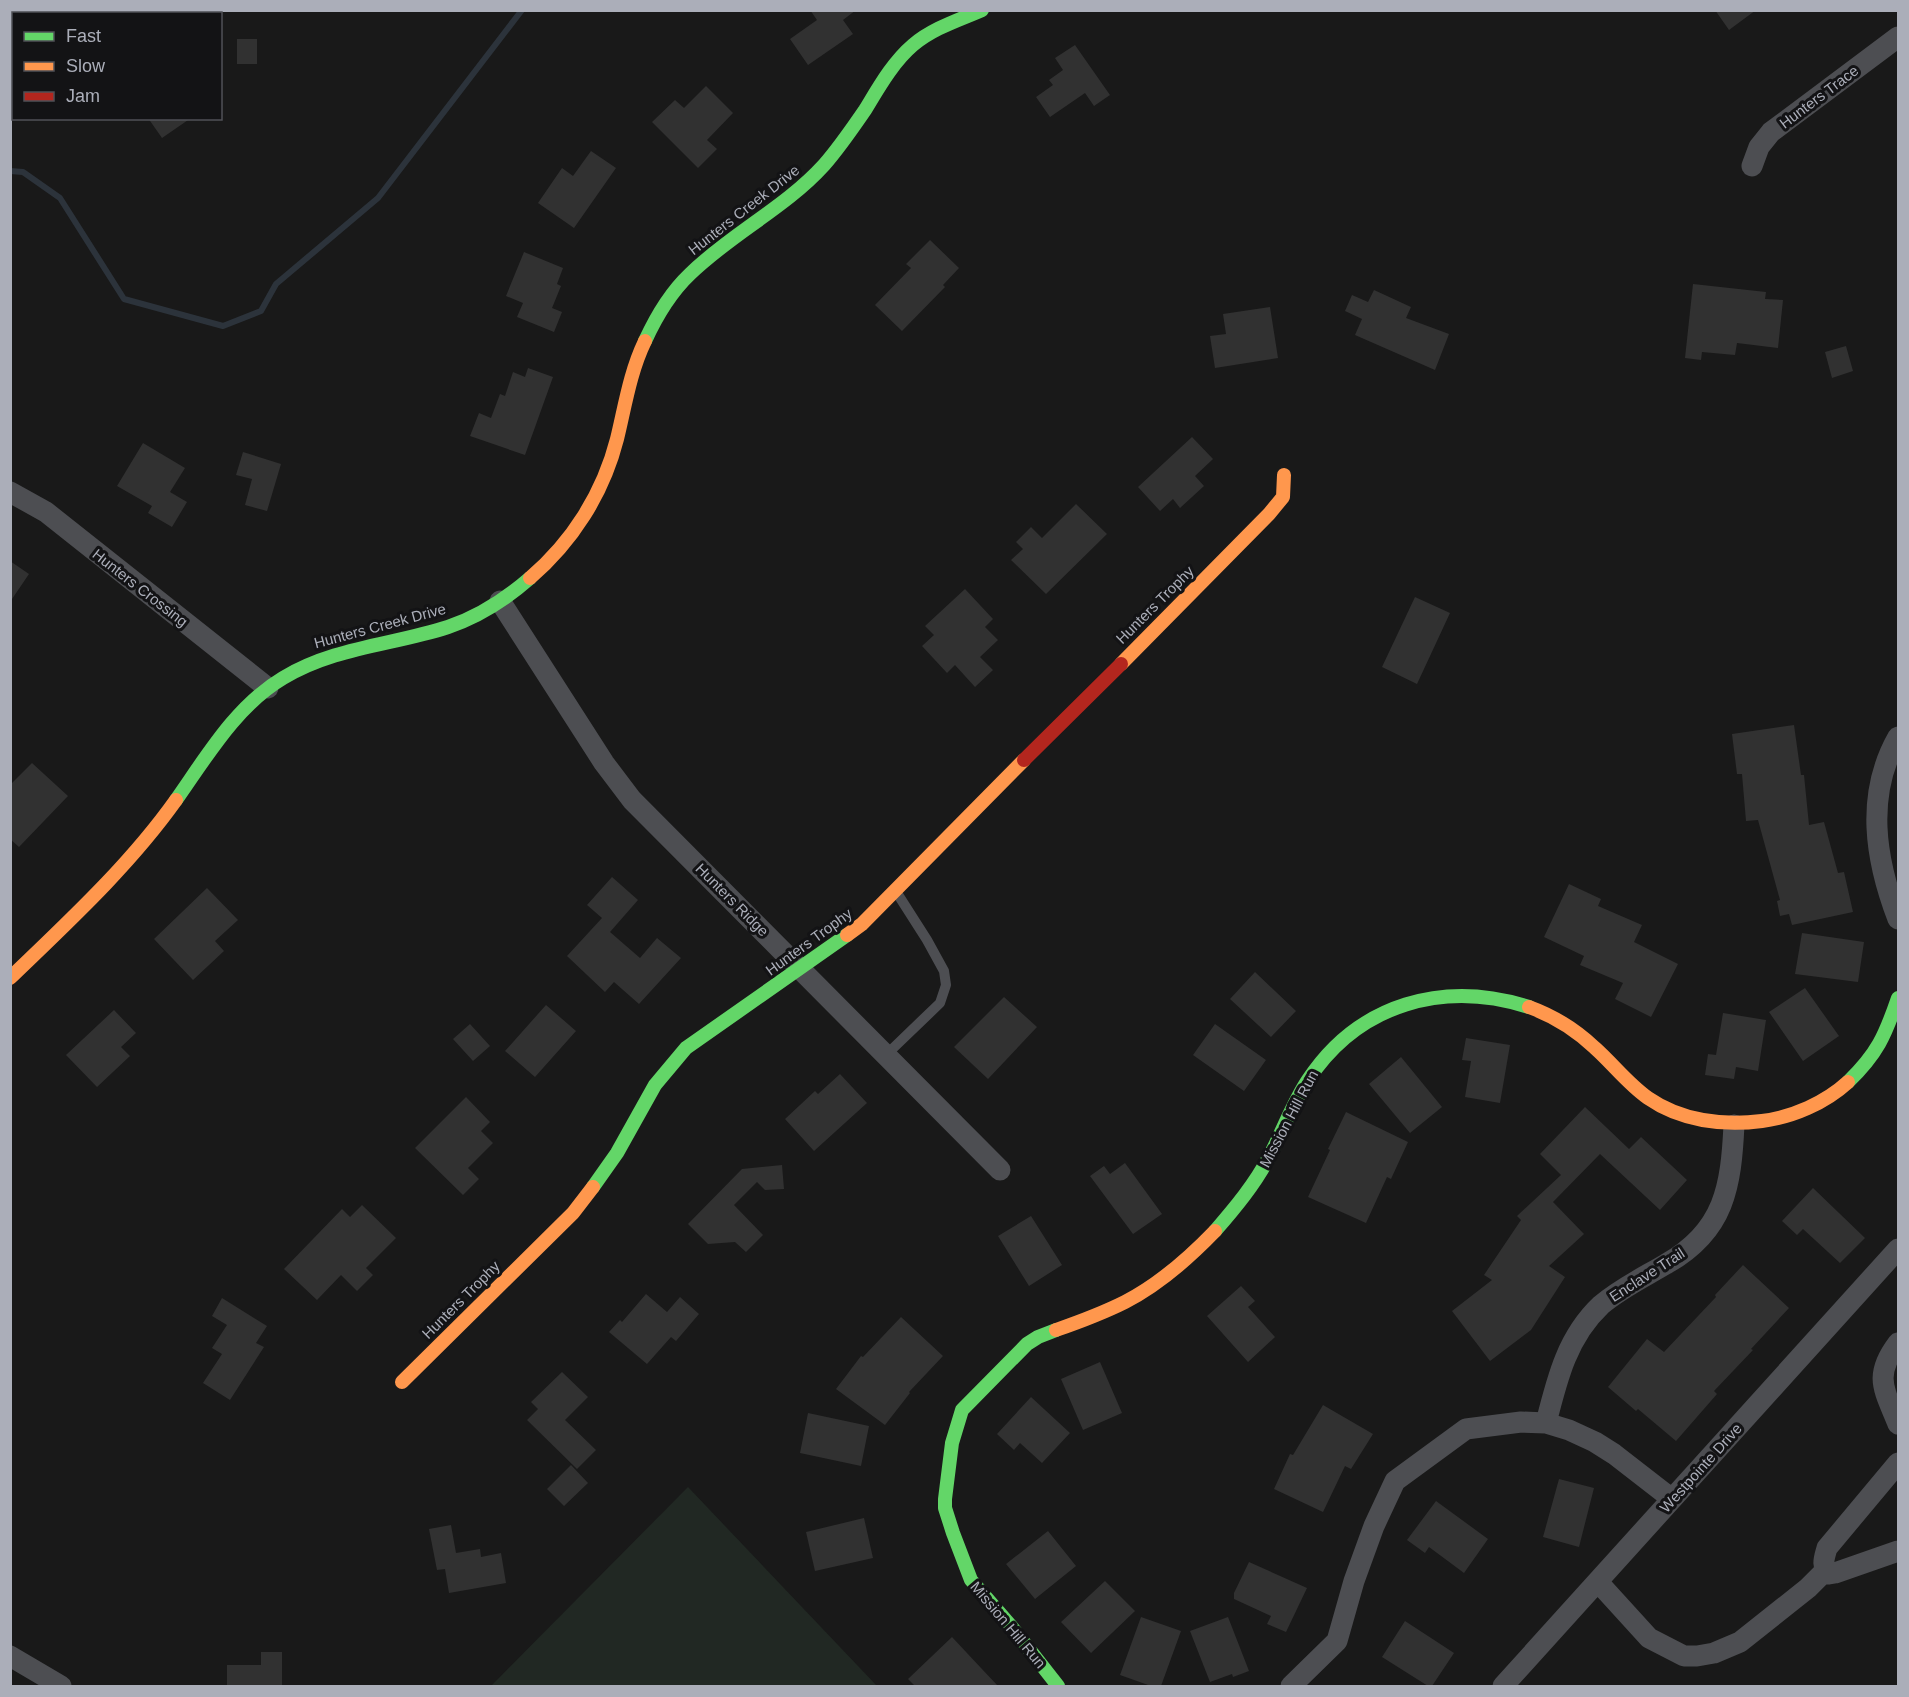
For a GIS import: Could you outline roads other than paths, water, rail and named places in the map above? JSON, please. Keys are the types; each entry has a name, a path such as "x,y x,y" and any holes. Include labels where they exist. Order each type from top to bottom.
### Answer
{"street":[{"name":"Hunters Creek Drive","path":"10,978 134,854 162,819 218,739 236,718 268,688 312,662 336,653 453,625 500,601 542,567 587,513 603,483 613,456 636,361 646,336 672,295 709,257 780,206 810,180 839,148 894,66 912,45 950,17 982,10"},
{"name":"Hunters Trace","path":"1752,166 1759,147 1771,132 1899,37"},
{"name":"Hunters Trophy","path":"402,1382 579,1206 617,1153 644,1102 669,1064 686,1048 862,924 1269,514 1283,497 1284,475"},
{"name":"Hunters Crossing","path":"10,492 46,512 268,688"},
{"name":"Hunters Ridge","path":"500,601 618,783 648,816 1000,1170"},
{"path":"1899,737 1892,748 1883,774 1877,799 1876,824 1877,848 1882,872 1899,918"},
{"name":"Mission Hill Run","path":"1058,1686 969,1577 945,1508 948,1463 961,1412 1032,1341 1129,1300 1161,1278 1218,1227 1257,1177 1297,1097 1314,1069 1333,1048 1383,1013 1412,1002 1443,995 1477,995 1511,1000 1545,1013 1571,1027 1639,1092 1668,1109 1700,1120 1734,1125 1779,1119 1802,1112 1825,1100 1861,1069 1877,1047 1889,1025 1899,998"},
{"name":"Enclave Trail","path":"1546,1423 1561,1365 1584,1325 1600,1306 1620,1290 1686,1251 1716,1218 1725,1199 1730,1177 1734,1125"},
{"name":"Westpointe Drive","path":"1503,1686 1899,1249"},
{"path":"1899,1343 1887,1358 1882,1372 1884,1385 1899,1424"},
{"path":"1292,1686 1336,1641 1374,1526 1395,1481 1466,1429 1521,1422 1546,1423 1569,1430 1605,1448 1626,1462 1672,1499"},
{"path":"1899,1462 1827,1548 1823,1562 1829,1574 1899,1551"},
{"path":"1598,1582 1649,1638 1684,1656 1697,1656 1714,1653 1740,1642 1808,1588 1826,1570"},
{"path":"10,1656 61,1686"}],"lane":[{"path":"886,1055 939,1003 946,986 944,971 895,890"}],"waterway":[{"path":"10,171 23,172 60,198 124,299 223,326 261,311 276,284 378,198 522,10"}]}
